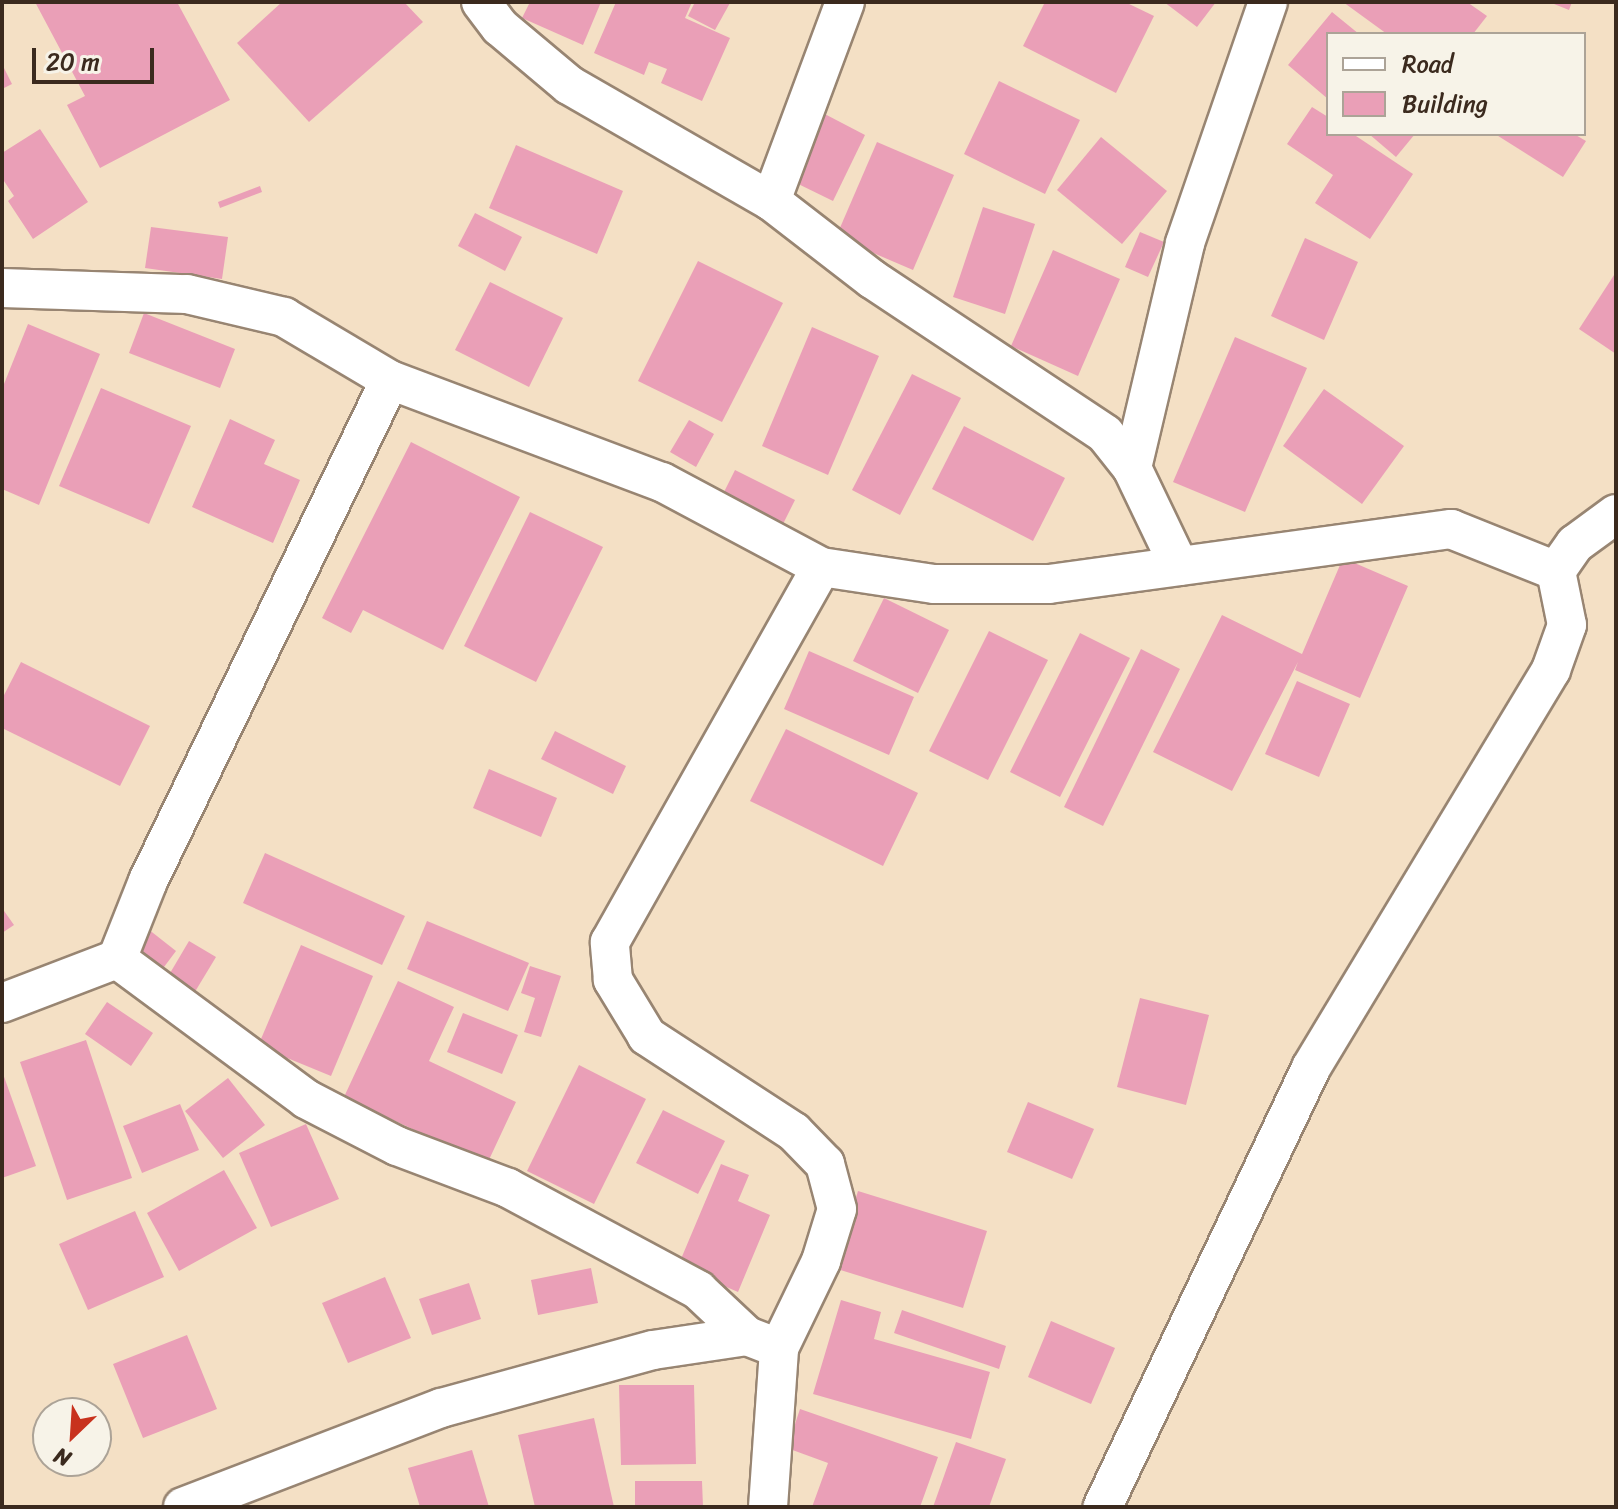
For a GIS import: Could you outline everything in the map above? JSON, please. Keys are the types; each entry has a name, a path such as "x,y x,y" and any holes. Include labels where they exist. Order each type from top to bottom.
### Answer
{"street":[{"path":"481,2 500,27 569,85 771,201 911,306 1105,434 1132,468 1179,566"},
{"path":"771,201 845,2"},
{"path":"1132,468 1185,243 1268,2"},
{"path":"2,288 187,294 284,317 390,380 662,482 821,567 948,584 1049,584 1451,529 1556,571"},
{"path":"2,1003 117,959 148,881 390,380"},
{"path":"1103,1507 1311,1068 1551,670 1567,625 1556,571 1575,544 1616,514"},
{"path":"768,1507 763,1342 821,1261 837,1209 825,1164 794,1132 647,1036 613,980 610,942 821,567"},
{"path":"117,959 306,1099 397,1146 508,1188 685,1283 763,1342"},
{"path":"183,1507 441,1408 653,1350 763,1342"}],"building":[{"path":"35,2 177,2 230,100 100,168 67,105 85,96"},
{"path":"282,2 404,2 423,22 309,122 237,43"},
{"path":"530,2 601,2 583,45 522,18"},
{"path":"616,2 692,2 685,18 730,38 702,101 661,83 667,69 649,62 644,75 594,53"},
{"path":"695,2 730,3 715,30 688,16"},
{"path":"1045,2 1125,2 1154,16 1116,93 1023,46"},
{"path":"1164,2 1216,2 1197,27"},
{"path":"1343,2 1467,2 1487,16 1475,32 1384,32"},
{"path":"1549,2 1572,2 1569,10"},
{"path":"1332,12 1357,32 1326,32 1326,97 1288,65"},
{"path":"2,64 12,84 2,89"},
{"path":"999,81 1080,120 1045,194 964,154"},
{"path":"1312,107 1326,116 1326,136 1356,136 1413,174 1370,239 1315,203 1333,175 1287,144"},
{"path":"819,111 865,135 833,201 786,178"},
{"path":"40,129 88,202 33,239 8,201 14,196 2,178 2,153"},
{"path":"1371,136 1413,136 1396,157"},
{"path":"1498,136 1577,136 1586,141 1563,177"},
{"path":"1101,137 1167,191 1122,244 1057,190"},
{"path":"877,142 954,175 913,270 836,237"},
{"path":"516,145 623,191 597,254 489,208"},
{"path":"260,186 262,192 220,208 218,202"},
{"path":"983,207 1035,224 1005,314 953,297"},
{"path":"475,213 522,237 505,271 458,246"},
{"path":"151,227 228,237 222,279 145,268"},
{"path":"1140,232 1164,242 1148,277 1125,267"},
{"path":"1305,238 1358,262 1324,340 1271,316"},
{"path":"1053,250 1120,279 1078,376 1011,346"},
{"path":"698,261 783,303 722,422 638,381"},
{"path":"1616,272 1616,354 1579,329"},
{"path":"490,282 563,318 529,387 455,350"},
{"path":"144,313 235,349 220,388 129,353"},
{"path":"28,324 100,354 39,505 2,489 2,389"},
{"path":"812,327 879,356 828,475 762,446"},
{"path":"1235,337 1307,368 1245,512 1173,482"},
{"path":"912,374 961,398 900,515 852,490"},
{"path":"101,388 191,426 149,524 59,486"},
{"path":"1324,389 1404,446 1362,504 1283,446"},
{"path":"230,419 275,440 264,464 300,480 273,543 192,507"},
{"path":"689,420 714,434 696,467 670,452"},
{"path":"964,426 1065,478 1033,541 932,489"},
{"path":"411,442 520,497 443,650 363,610 351,633 322,618"},
{"path":"735,470 795,500 781,528 721,498"},
{"path":"530,512 603,547 536,682 464,646"},
{"path":"1343,558 1408,586 1360,698 1295,670 1298,662 1232,791 1153,752 1222,615 1302,654"},
{"path":"884,598 949,630 918,693 853,661"},
{"path":"989,631 1048,660 988,780 929,751"},
{"path":"1080,633 1130,658 1060,797 1010,772"},
{"path":"1141,649 1180,669 1103,826 1064,807"},
{"path":"809,651 914,697 889,755 784,709"},
{"path":"21,662 150,726 120,786 2,728 2,699"},
{"path":"1297,681 1350,704 1319,777 1265,754"},
{"path":"786,729 918,793 883,866 750,801"},
{"path":"555,731 626,766 613,794 541,759"},
{"path":"489,769 557,798 541,837 473,808"},
{"path":"265,853 405,916 382,965 243,903"},
{"path":"2,908 14,925 2,933"},
{"path":"427,921 529,963 508,1011 407,969"},
{"path":"148,929 176,951 152,983 123,961"},
{"path":"189,941 216,957 190,1000 163,985"},
{"path":"301,945 373,976 331,1076 258,1046"},
{"path":"530,966 561,976 541,1037 524,1032 535,998 521,993"},
{"path":"398,981 454,1007 429,1061 516,1102 487,1164 344,1097"},
{"path":"1140,998 1209,1015 1186,1105 1117,1087"},
{"path":"107,1002 153,1033 131,1066 85,1034"},
{"path":"463,1013 518,1035 502,1074 447,1052"},
{"path":"86,1040 132,1178 67,1200 20,1062"},
{"path":"579,1065 646,1099 594,1204 527,1171"},
{"path":"2,1071 36,1166 2,1178"},
{"path":"228,1078 265,1125 223,1158 185,1111"},
{"path":"1028,1102 1094,1129 1072,1179 1007,1152"},
{"path":"180,1104 199,1150 142,1173 123,1126"},
{"path":"663,1110 725,1141 698,1194 636,1163"},
{"path":"306,1124 339,1199 271,1227 239,1153"},
{"path":"721,1164 749,1175 738,1201 770,1215 738,1292 678,1266"},
{"path":"224,1170 257,1228 179,1271 147,1213"},
{"path":"858,1191 987,1231 963,1308 834,1268"},
{"path":"135,1211 164,1277 88,1310 59,1244"},
{"path":"591,1268 598,1303 538,1315 531,1280"},
{"path":"385,1277 411,1338 348,1363 322,1303"},
{"path":"469,1283 481,1319 432,1335 419,1299"},
{"path":"841,1300 881,1312 874,1339 990,1372 971,1439 813,1394"},
{"path":"902,1310 1006,1346 999,1369 894,1333"},
{"path":"1051,1321 1115,1348 1091,1404 1028,1377"},
{"path":"187,1335 217,1409 143,1438 113,1364"},
{"path":"619,1385 694,1385 696,1464 621,1465"},
{"path":"800,1409 938,1457 920,1507 812,1507 828,1463 787,1448"},
{"path":"594,1418 614,1507 535,1507 518,1435"},
{"path":"956,1442 1006,1459 989,1507 933,1507"},
{"path":"472,1450 489,1507 420,1507 408,1468"},
{"path":"635,1481 702,1481 703,1507 635,1507"}]}
